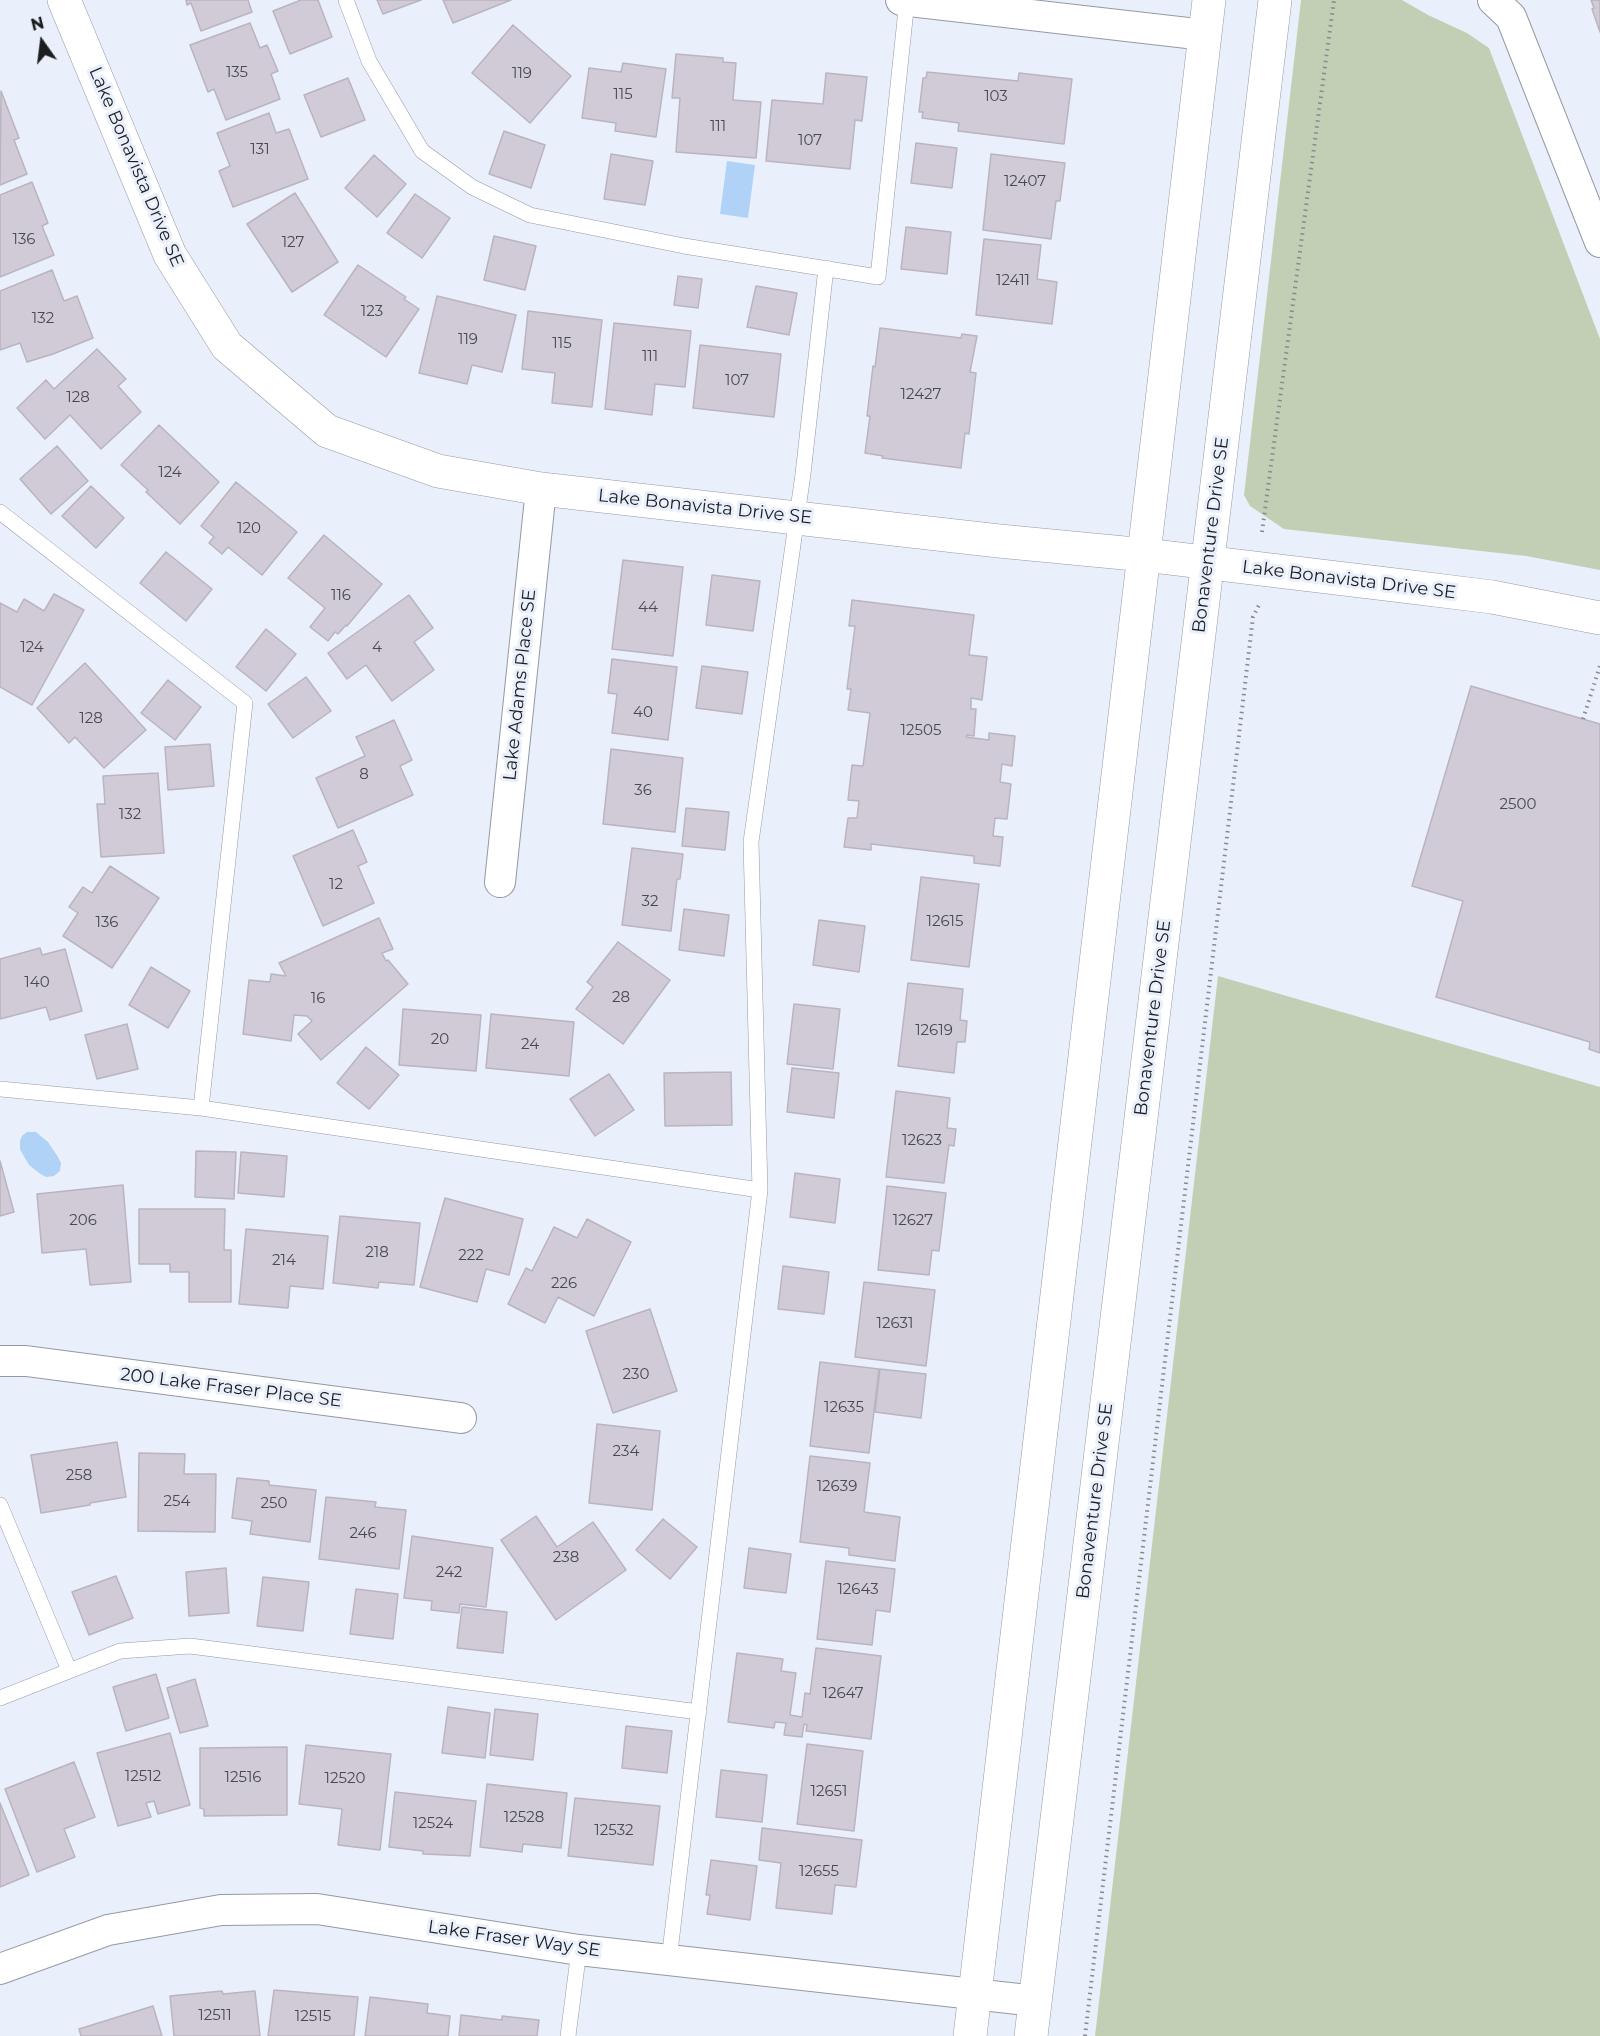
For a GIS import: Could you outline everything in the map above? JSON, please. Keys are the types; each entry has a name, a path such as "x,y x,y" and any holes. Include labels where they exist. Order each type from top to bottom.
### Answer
{"street":[{"name":"Lake Bonavista Drive SE","path":"64,0 170,255 227,346 327,431 438,471 541,489 1145,555 1492,597 1600,618"},
{"path":"901,0 1204,35"},
{"path":"970,2036 1209,0"},
{"name":"Bonaventure Drive SE","path":"1032,2036 1275,0"},
{"path":"1493,0 1511,17 1600,243"},
{"name":"Lake Adams Place SE","path":"500,882 541,489"},
{"name":"200 Lake Fraser Place SE","path":"0,1361 26,1361 461,1418"},
{"name":"Lake Fraser Way SE","path":"0,1969 108,1930 220,1910 317,1909 579,1950 1036,2001"}],"lane":[{"path":"346,0 369,61 422,151 472,187 530,215 684,246 878,277 907,0"},
{"path":"669,1960 760,1190 751,842 797,518 826,268"},
{"path":"0,512 244,703 201,1108"},
{"path":"0,1089 201,1108 760,1190"},
{"path":"0,1505 69,1670"},
{"path":"0,1698 120,1651 190,1646 699,1712"},
{"path":"568,2036 579,1950"}],"path":[{"path":"1262,532 1334,0"},
{"path":"1085,2036 1253,617 1260,604"},
{"path":"1583,719 1600,666"}],"green space":[{"path":"1301,0 1402,0 1467,33 1489,48 1600,339 1600,570 1526,556 1284,529 1250,506 1244,495"},
{"path":"1218,976 1600,1087 1600,2036 1095,2036"}],"water":[{"path":"727,161 755,165 748,218 720,214"},
{"path":"27,1132 36,1132 48,1142 58,1157 61,1163 60,1171 54,1176 46,1177 29,1165 20,1149 22,1136"}],"building":[{"path":"186,0 248,0 252,12 201,31 191,3 187,5"},
{"path":"301,0 318,0 332,37 290,54 273,11"},
{"path":"377,0 421,0 383,14"},
{"path":"443,0 511,0 453,23"},
{"path":"1591,0 1600,0 1600,32 1592,9 1594,8"},
{"path":"250,23 260,48 267,45 278,71 271,74 280,99 226,120 214,89 208,92 190,45"},
{"path":"513,25 571,76 530,123 472,73"},
{"path":"676,54 723,58 723,62 736,63 733,100 761,102 756,158 676,152 680,98 672,98"},
{"path":"623,63 666,69 656,137 615,131 616,123 582,118 589,68 621,72"},
{"path":"927,72 1018,81 1019,73 1072,79 1064,144 958,131 959,123 922,118 923,112 919,112 923,78 926,78"},
{"path":"826,73 867,77 862,121 855,120 850,169 766,161 772,100 823,104"},
{"path":"348,78 365,120 321,137 304,95"},
{"path":"1,91 19,138 14,140 27,174 0,185"},
{"path":"269,113 276,133 289,129 308,179 233,207 219,171 230,166 217,133"},
{"path":"504,131 545,145 531,188 489,174"},
{"path":"916,143 957,148 952,188 911,183"},
{"path":"611,154 653,161 645,205 604,199"},
{"path":"991,154 1065,163 1060,201 1056,201 1051,239 983,230"},
{"path":"374,155 406,184 377,217 345,188"},
{"path":"32,182 48,223 42,226 54,255 0,277 0,195"},
{"path":"295,193 338,262 292,292 247,224"},
{"path":"415,194 450,218 422,258 387,233"},
{"path":"906,227 951,232 947,274 901,269"},
{"path":"494,236 536,246 525,290 484,280"},
{"path":"984,239 1041,245 1037,279 1057,282 1052,324 976,315"},
{"path":"358,265 406,297 404,299 419,309 386,357 324,315"},
{"path":"52,270 64,301 77,296 93,338 27,362 20,343 0,350 0,291"},
{"path":"678,276 702,279 698,308 674,305"},
{"path":"756,286 797,293 789,335 747,327"},
{"path":"437,296 516,315 502,372 472,365 467,384 419,373"},
{"path":"528,311 602,320 592,407 552,403 555,373 522,369"},
{"path":"614,323 691,331 685,387 655,384 652,415 605,409"},
{"path":"880,328 961,338 962,334 977,336 970,372 976,373 969,434 965,433 961,468 882,458 883,456 865,453 873,366 875,367"},
{"path":"700,345 781,354 774,417 693,408"},
{"path":"97,349 126,379 118,386 141,412 101,449 70,415 45,439 17,408 46,380 54,389"},
{"path":"159,425 219,482 180,524 121,465"},
{"path":"57,446 88,481 51,514 20,479"},
{"path":"236,482 297,532 262,575 228,547 222,554 209,543 214,537 201,526"},
{"path":"91,486 124,518 96,548 62,516"},
{"path":"324,535 382,584 347,626 338,634 335,632 328,641 310,627 325,608 288,578"},
{"path":"166,552 212,589 186,621 140,583"},
{"path":"623,560 683,567 673,656 612,649"},
{"path":"712,575 760,581 753,631 706,625"},
{"path":"54,594 84,610 32,705 0,687 0,603 17,612 24,599 44,611"},
{"path":"409,595 433,628 414,642 434,670 392,701 366,665 347,679 328,653"},
{"path":"852,600 974,615 969,655 987,657 982,700 971,698 971,709 976,709 974,736 967,735 966,737 989,740 989,733 1015,736 1012,766 1002,764 1000,782 1011,784 1007,819 995,818 993,836 1003,837 1000,866 974,863 974,856 871,844 871,850 844,847 848,818 857,818 859,801 848,800 852,765 863,766 870,713 848,710 851,689 847,689 855,626 849,626"},
{"path":"266,629 296,654 266,691 236,667"},
{"path":"612,659 677,667 668,740 612,733 617,694 608,693"},
{"path":"85,663 146,730 104,768 75,737 69,743 37,708"},
{"path":"702,666 748,672 742,714 696,708"},
{"path":"306,677 331,711 293,738 268,704"},
{"path":"168,680 201,707 175,740 141,713"},
{"path":"1471,686 1600,724 1600,1053 1589,1049 1590,1042 1436,997 1463,901 1412,886"},
{"path":"394,720 412,760 400,766 413,795 338,828 316,778 365,756 356,737"},
{"path":"210,744 214,786 168,790 165,747"},
{"path":"611,749 683,758 675,832 603,824"},
{"path":"158,773 164,853 101,857 97,804 105,804 103,776"},
{"path":"686,808 729,812 725,850 682,846"},
{"path":"353,830 367,862 358,866 374,903 323,926 293,856"},
{"path":"632,848 683,854 680,879 677,879 671,931 622,925"},
{"path":"110,866 159,898 112,968 63,936 78,913 69,907 83,887 92,893"},
{"path":"921,877 979,884 969,967 911,960"},
{"path":"684,909 729,915 724,956 679,950"},
{"path":"379,918 393,949 382,953 386,961 388,960 408,984 321,1060 298,1034 312,1021 307,1016 294,1015 291,1041 243,1034 249,980 270,982 271,974 286,976 279,963"},
{"path":"819,920 865,926 859,972 813,965"},
{"path":"618,942 670,980 623,1044 576,1009 593,987 587,982"},
{"path":"40,948 42,955 65,949 82,1011 50,1020 46,1007 0,1019 0,959"},
{"path":"151,967 190,991 168,1028 129,1005"},
{"path":"908,983 963,989 960,1020 967,1021 965,1042 957,1042 954,1073 898,1066"},
{"path":"794,1004 840,1009 833,1069 787,1064"},
{"path":"403,1009 481,1015 476,1071 399,1065"},
{"path":"491,1014 574,1022 569,1076 486,1068"},
{"path":"127,1024 138,1069 97,1079 85,1035"},
{"path":"366,1047 399,1075 369,1109 337,1083"},
{"path":"792,1068 839,1073 834,1118 787,1112"},
{"path":"731,1072 732,1125 665,1126 664,1073"},
{"path":"609,1074 634,1110 595,1136 570,1099"},
{"path":"896,1091 950,1098 947,1128 956,1129 954,1146 949,1145 944,1183 886,1177"},
{"path":"196,1151 236,1152 234,1199 195,1197"},
{"path":"241,1152 287,1156 284,1197 238,1193"},
{"path":"0,1161 14,1212 0,1216"},
{"path":"795,1173 840,1179 835,1223 790,1217"},
{"path":"123,1185 131,1282 90,1285 86,1249 42,1253 37,1194"},
{"path":"887,1186 946,1193 939,1251 932,1250 929,1275 878,1270"},
{"path":"445,1198 523,1219 509,1275 486,1269 477,1302 420,1287"},
{"path":"139,1209 225,1209 224,1250 231,1250 231,1302 189,1302 189,1272 170,1272 170,1264 139,1264"},
{"path":"340,1216 420,1223 414,1285 379,1282 378,1288 333,1283"},
{"path":"587,1219 631,1242 594,1316 558,1297 545,1323 508,1304 526,1268 532,1271 554,1227 577,1238"},
{"path":"246,1229 328,1236 323,1289 290,1286 288,1308 239,1304"},
{"path":"783,1266 829,1272 824,1314 778,1309"},
{"path":"864,1282 935,1290 926,1366 855,1357"},
{"path":"650,1309 677,1391 613,1413 586,1331"},
{"path":"820,1362 879,1369 869,1453 810,1446"},
{"path":"880,1369 926,1374 921,1418 875,1412"},
{"path":"597,1424 660,1431 652,1510 589,1503"},
{"path":"117,1442 126,1497 41,1513 31,1455"},
{"path":"139,1453 185,1454 184,1474 216,1474 215,1532 138,1531"},
{"path":"810,1456 870,1463 864,1512 900,1517 895,1561 849,1555 849,1548 800,1542"},
{"path":"237,1478 269,1481 269,1485 316,1490 310,1542 250,1534 252,1521 232,1518"},
{"path":"326,1497 376,1502 375,1507 406,1510 399,1569 319,1559"},
{"path":"536,1516 557,1547 593,1522 626,1570 556,1620 501,1540"},
{"path":"663,1519 697,1547 670,1579 636,1550"},
{"path":"412,1536 493,1548 486,1607 460,1604 459,1613 431,1610 432,1601 404,1598"},
{"path":"749,1548 791,1554 786,1593 744,1588"},
{"path":"826,1561 895,1569 890,1612 876,1610 872,1645 817,1639"},
{"path":"226,1568 229,1613 189,1616 186,1572"},
{"path":"116,1576 133,1618 89,1635 72,1592"},
{"path":"263,1577 309,1582 303,1631 257,1626"},
{"path":"356,1589 398,1594 393,1639 350,1634"},
{"path":"462,1607 507,1612 503,1653 457,1648"},
{"path":"816,1648 881,1656 871,1739 806,1731 807,1725 804,1724 802,1737 784,1735 786,1723 775,1722 774,1728 728,1722 737,1653 783,1659 781,1671 796,1673 790,1715 802,1717 805,1693 810,1694"},
{"path":"156,1674 169,1718 126,1731 113,1687"},
{"path":"195,1679 208,1726 180,1733 167,1688"},
{"path":"448,1707 490,1713 485,1758 442,1753"},
{"path":"495,1709 538,1714 533,1760 490,1755"},
{"path":"626,1726 672,1731 667,1773 622,1768"},
{"path":"170,1733 190,1805 158,1814 154,1801 146,1803 151,1817 118,1826 97,1753"},
{"path":"807,1744 863,1751 854,1831 797,1824"},
{"path":"306,1745 391,1754 380,1850 338,1845 342,1809 299,1804"},
{"path":"287,1747 287,1815 204,1816 204,1809 200,1808 200,1748"},
{"path":"74,1762 95,1817 64,1829 75,1857 37,1872 5,1789"},
{"path":"721,1770 767,1775 762,1822 716,1817"},
{"path":"487,1784 567,1793 561,1848 523,1844 522,1852 480,1847"},
{"path":"395,1792 476,1801 470,1856 423,1854 423,1851 389,1847"},
{"path":"575,1798 660,1806 653,1865 568,1856"},
{"path":"0,1803 29,1875 0,1887"},
{"path":"762,1828 862,1840 856,1887 835,1885 832,1914 776,1908 781,1863 759,1860"},
{"path":"711,1860 757,1866 750,1920 707,1914 710,1895 706,1895"},
{"path":"274,1990 358,1997 354,2036 268,2036"},
{"path":"222,1991 223,1994 255,1991 260,2036 174,2036 170,1996"},
{"path":"370,1997 428,2004 427,2013 450,2016 448,2036 365,2036"},
{"path":"153,2006 162,2036 81,2036 79,2029"},
{"path":"461,2015 502,2020 502,2016 539,2020 537,2036 459,2036"}]}
